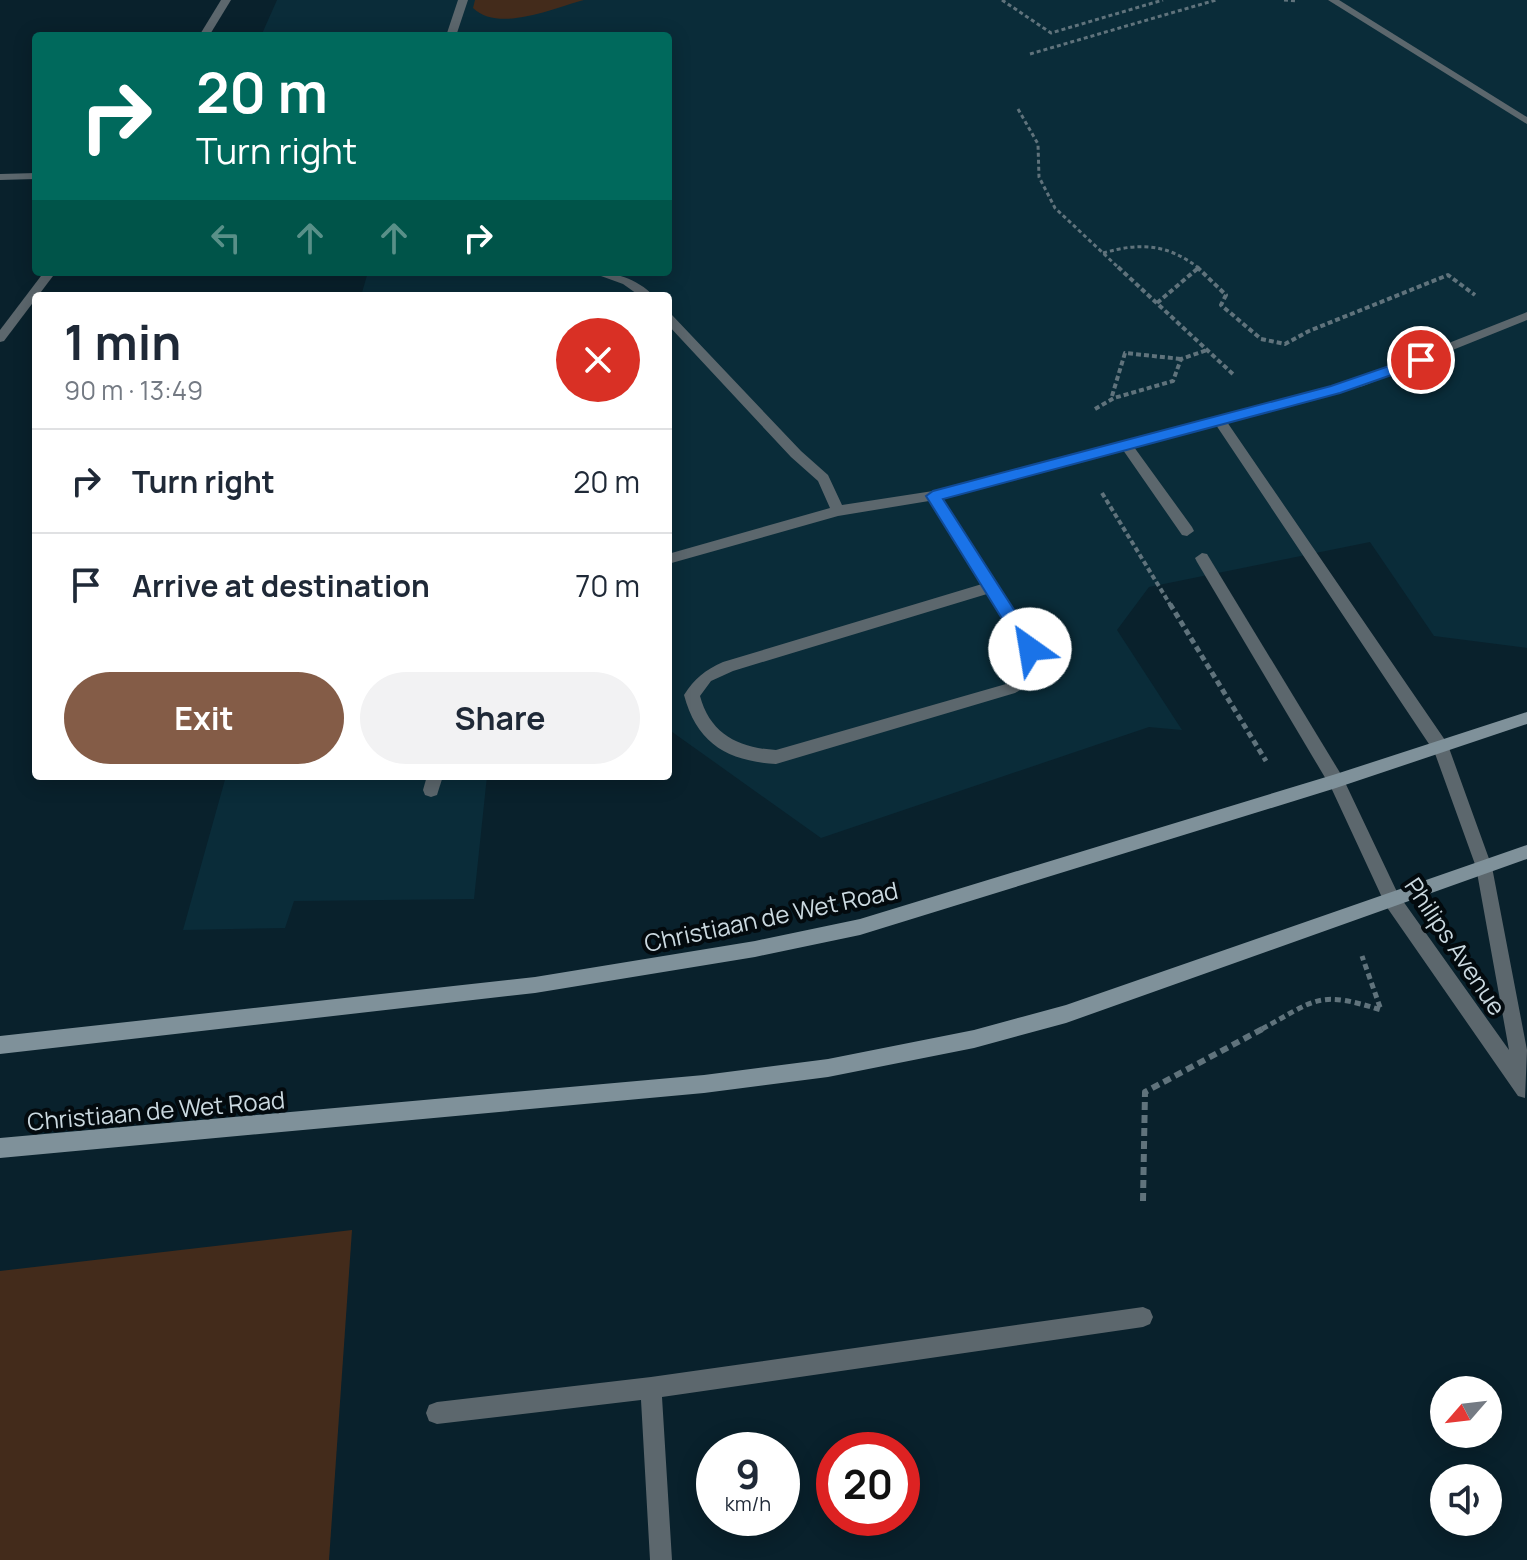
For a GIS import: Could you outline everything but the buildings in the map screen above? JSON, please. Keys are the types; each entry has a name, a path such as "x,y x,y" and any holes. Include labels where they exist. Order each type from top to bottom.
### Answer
{"main road":[{"name":"Christiaan de Wet Road","path":"0,1045 535,985 755,949 860,927 1336,781 1527,718"},
{"name":"Christiaan de Wet Road","path":"0,1148 704,1084 828,1068 974,1039 1066,1014 1527,852"}],"street":[{"path":"206,32 226,0"},
{"path":"452,32 463,0"},
{"path":"1333,0 1527,121"},
{"path":"0,177 32,176"},
{"path":"35,292 47,276"},
{"path":"610,276 627,281 642,292"},
{"path":"0,338 32,296"},
{"path":"672,558 838,511 933,496 1359,383 1527,316"},
{"path":"672,322 796,454 823,478 838,511"},
{"name":"Philips Avenue","path":"1219,420 1441,748 1484,867 1526,1092"},
{"path":"1126,445 1187,531"},
{"path":"933,496 991,587 1030,649 1037,667 1027,679 1010,689 776,757 753,757 736,752 712,735 695,711 692,695 698,685 706,677 728,666 991,587"},
{"name":"Philips Avenue","path":"1202,558 1336,781 1392,900 1526,1092"},
{"path":"437,1413 651,1388 1143,1317"},
{"path":"651,1388 661,1560"}],"path":[{"path":"1002,0 1064,44"},
{"path":"1051,33 1163,0"},
{"path":"1030,54 1216,0"},
{"path":"1018,109 1038,144 1039,177 1055,208 1239,380"},
{"path":"1103,253 1123,246 1157,244 1172,250 1226,295 1221,305 1261,339 1285,344 1309,331 1448,275 1486,302"},
{"path":"1157,303 1197,269"},
{"path":"1112,396 1117,363 1125,353 1181,359 1207,350"},
{"path":"1181,359 1173,381 1160,387 1112,396 1064,433 1287,796"},
{"path":"1143,1201 1145,1092 1320,998 1344,998 1381,1010 1348,916"}],"shaded area":[{"path":"277,0 1527,0 1527,648 1434,636 1370,542 1149,587 1117,630 1182,730 1149,727 821,838 672,732 672,292 362,292 367,276 672,276 672,32 263,32"},
{"path":"475,0 584,0 511,19 484,15 473,8"},
{"path":"225,780 487,780 474,899 294,901 285,928 183,930"},
{"path":"352,1230 329,1560 0,1560 0,1271"}],"route":[{"path":"1030,649 933,496 1335,390 1421,360"}]}
